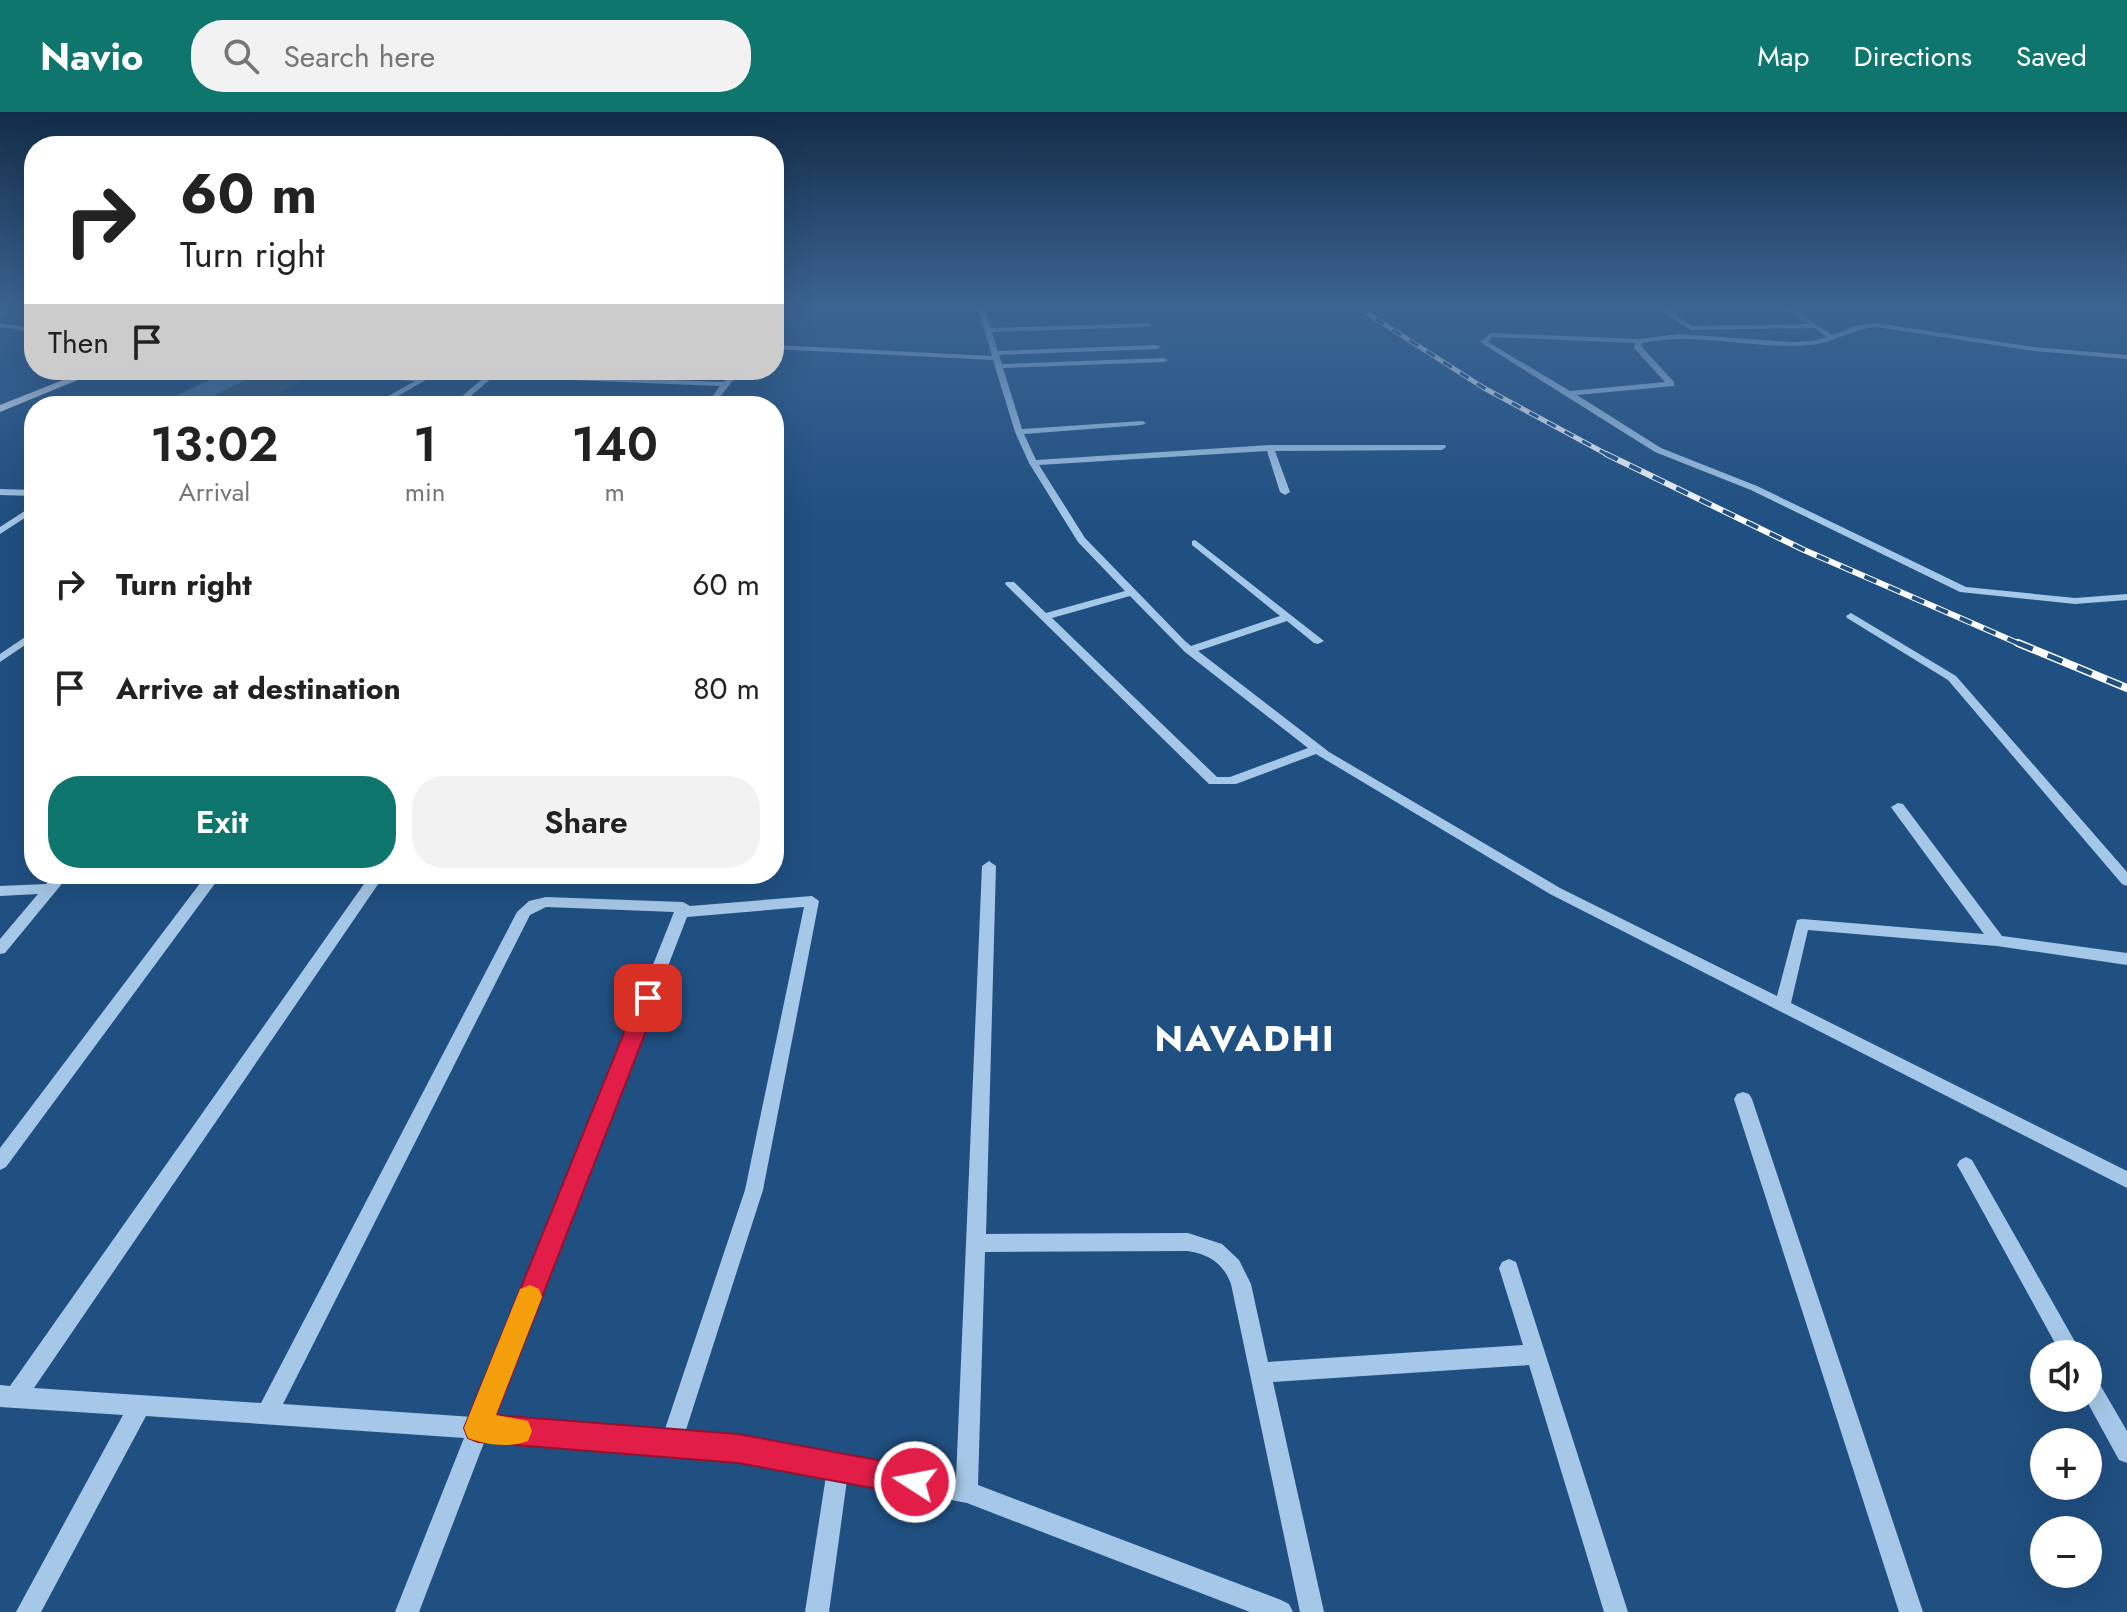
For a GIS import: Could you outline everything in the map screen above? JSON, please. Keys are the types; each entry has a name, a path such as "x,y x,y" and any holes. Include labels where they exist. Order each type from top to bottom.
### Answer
{"main road":[{"path":"0,399 49,380"},
{"path":"32,396 72,380"},
{"path":"0,409 24,399"}],"street":[{"path":"1001,378 1033,463 1081,540 1189,650 1317,749 1555,891 2127,1180"},
{"path":"1544,378 1658,450 1754,488 1964,590 2075,601 2127,597"},
{"path":"1569,393 1671,384 1666,378"},
{"path":"394,396 421,380"},
{"path":"465,396 484,380"},
{"path":"649,380 726,384"},
{"path":"717,396 729,380"},
{"path":"1019,432 1142,423"},
{"path":"1033,463 1270,448 1442,447"},
{"path":"1270,448 1285,492"},
{"path":"0,492 24,493"},
{"path":"0,531 24,515"},
{"path":"1195,543 1318,641"},
{"path":"1010,584 1214,781 1231,781 1317,749"},
{"path":"1044,617 1132,592"},
{"path":"1851,616 1952,678 2127,881"},
{"path":"1189,650 1289,617"},
{"path":"0,659 24,641"},
{"path":"1898,807 1997,941"},
{"path":"967,1492 989,866"},
{"path":"0,949 54,884"},
{"path":"0,1162 208,884"},
{"path":"8,1397 371,884"},
{"path":"0,891 50,889"},
{"path":"671,1443 754,1190 812,901 683,912"},
{"path":"267,1413 524,912 546,902 683,907 407,1612"},
{"path":"1782,1006 1802,924 1997,941 2127,959"},
{"path":"1743,1099 1911,1612"},
{"path":"1966,1165 2064,1340"},
{"path":"976,1243 1188,1242 1210,1246 1225,1253 1235,1267 1312,1612"},
{"path":"1509,1268 1616,1612"},
{"path":"1260,1373 1536,1354"},
{"path":"8,1397 738,1448 967,1492 1281,1612"},
{"path":"28,1612 140,1405"},
{"path":"2102,1408 2127,1452"},
{"path":"817,1612 838,1467"}],"building":[{"path":"207,380 248,380 216,396 174,396"}],"railway":[{"path":"1468,378 1609,455"},
{"path":"1609,455 1804,550 2022,645"},
{"path":"2018,643 2127,688"}],"slow traffic":[{"path":"518,1431 478,1428 530,1297"}],"district":[{"name":"NAVADHI","path":"1245,1038"}],"route":[{"path":"648,998 478,1428 738,1448 915,1482"}]}
